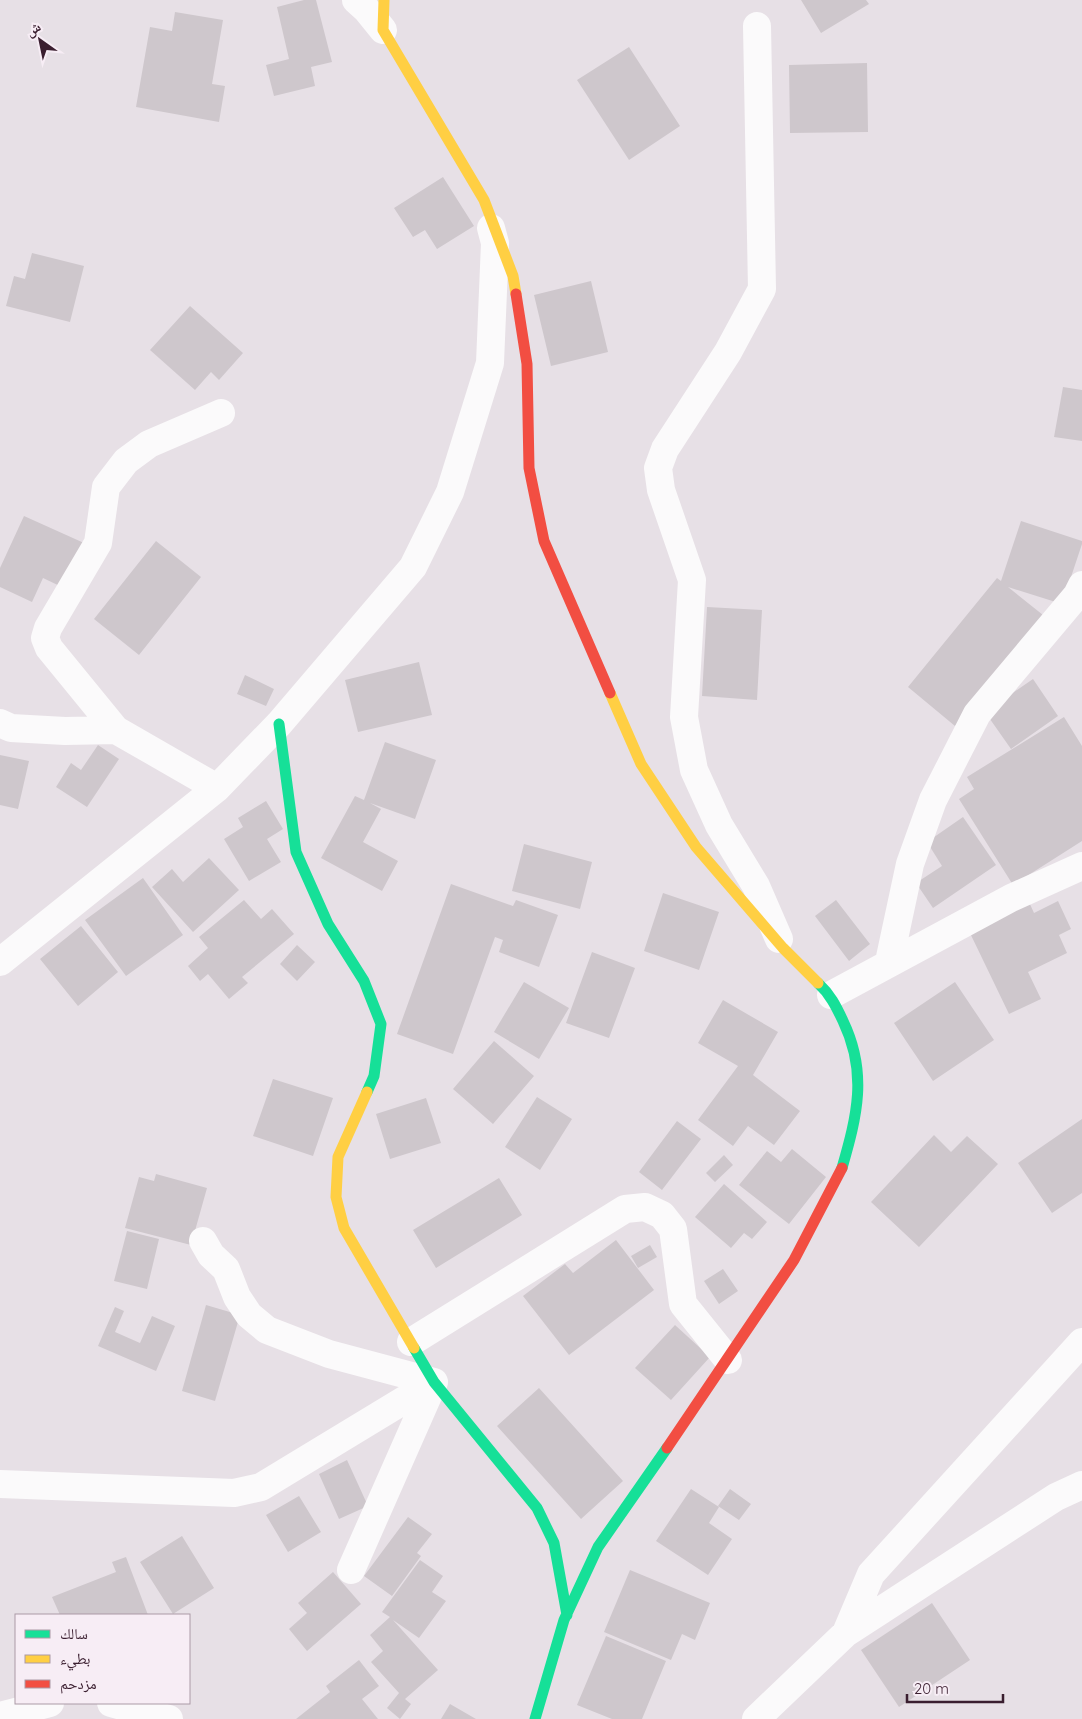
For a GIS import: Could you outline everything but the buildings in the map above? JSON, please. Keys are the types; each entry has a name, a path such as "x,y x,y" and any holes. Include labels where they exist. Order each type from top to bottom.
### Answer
{"street":[{"path":"356,0 366,9 382,30 484,200 513,276 527,364 529,468 544,541 641,764 696,847 784,948 831,995 853,1042 859,1081 856,1118 840,1176 794,1260 728,1360 598,1547 567,1614 535,1719"},
{"path":"382,30 384,0"},
{"path":"757,26 762,289 728,352 665,449 658,468 662,490 692,580 684,717 694,770 719,825 756,886 784,948"},
{"path":"0,962 217,788 279,724 413,567 450,492 490,363 496,243 484,200"},
{"path":"217,788 116,730 49,648 45,638 48,628 98,543 106,487 126,461 149,444 221,412"},
{"path":"889,962 910,864 933,800 968,731 977,714 1039,637 1077,595 1082,585"},
{"path":"0,723 11,728 116,730"},
{"path":"279,724 296,852 328,924 364,981 381,1024 374,1076 338,1157 336,1197 344,1228 434,1382 536,1508 554,1543 567,1614"},
{"path":"831,995 1010,898 1082,866"},
{"path":"411,1342 624,1209 645,1207 662,1215 673,1229 683,1304 728,1360"},
{"path":"203,1240 211,1255 226,1269 237,1297 249,1315 267,1330 329,1354 434,1382"},
{"path":"846,1633 871,1574 1082,1342"},
{"path":"0,1484 234,1493 261,1488 434,1382"},
{"path":"351,1570 434,1382"},
{"path":"756,1719 846,1633 1056,1497 1082,1485"},
{"path":"0,1716 46,1704"},
{"path":"115,1704 169,1719"}],"traffic: fast":[{"path":"279,724 296,852 328,924 364,981 381,1024 374,1076 367,1092"},
{"path":"818,983 838,1010 851,1040 856,1059 858,1077 856,1112 842,1168"},
{"path":"414,1348 434,1382 537,1508 554,1543 567,1615"},
{"path":"535,1719 564,1620 598,1547 667,1448"}],"traffic: slow":[{"path":"384,0 383,30 484,200 513,276 516,294"},
{"path":"610,693 641,764 696,847 783,948 818,983"},
{"path":"367,1092 338,1157 336,1197 344,1228 414,1348"}],"traffic: jam":[{"path":"516,294 527,364 529,468 544,541 610,693"},
{"path":"667,1448 794,1260 842,1168"}]}
